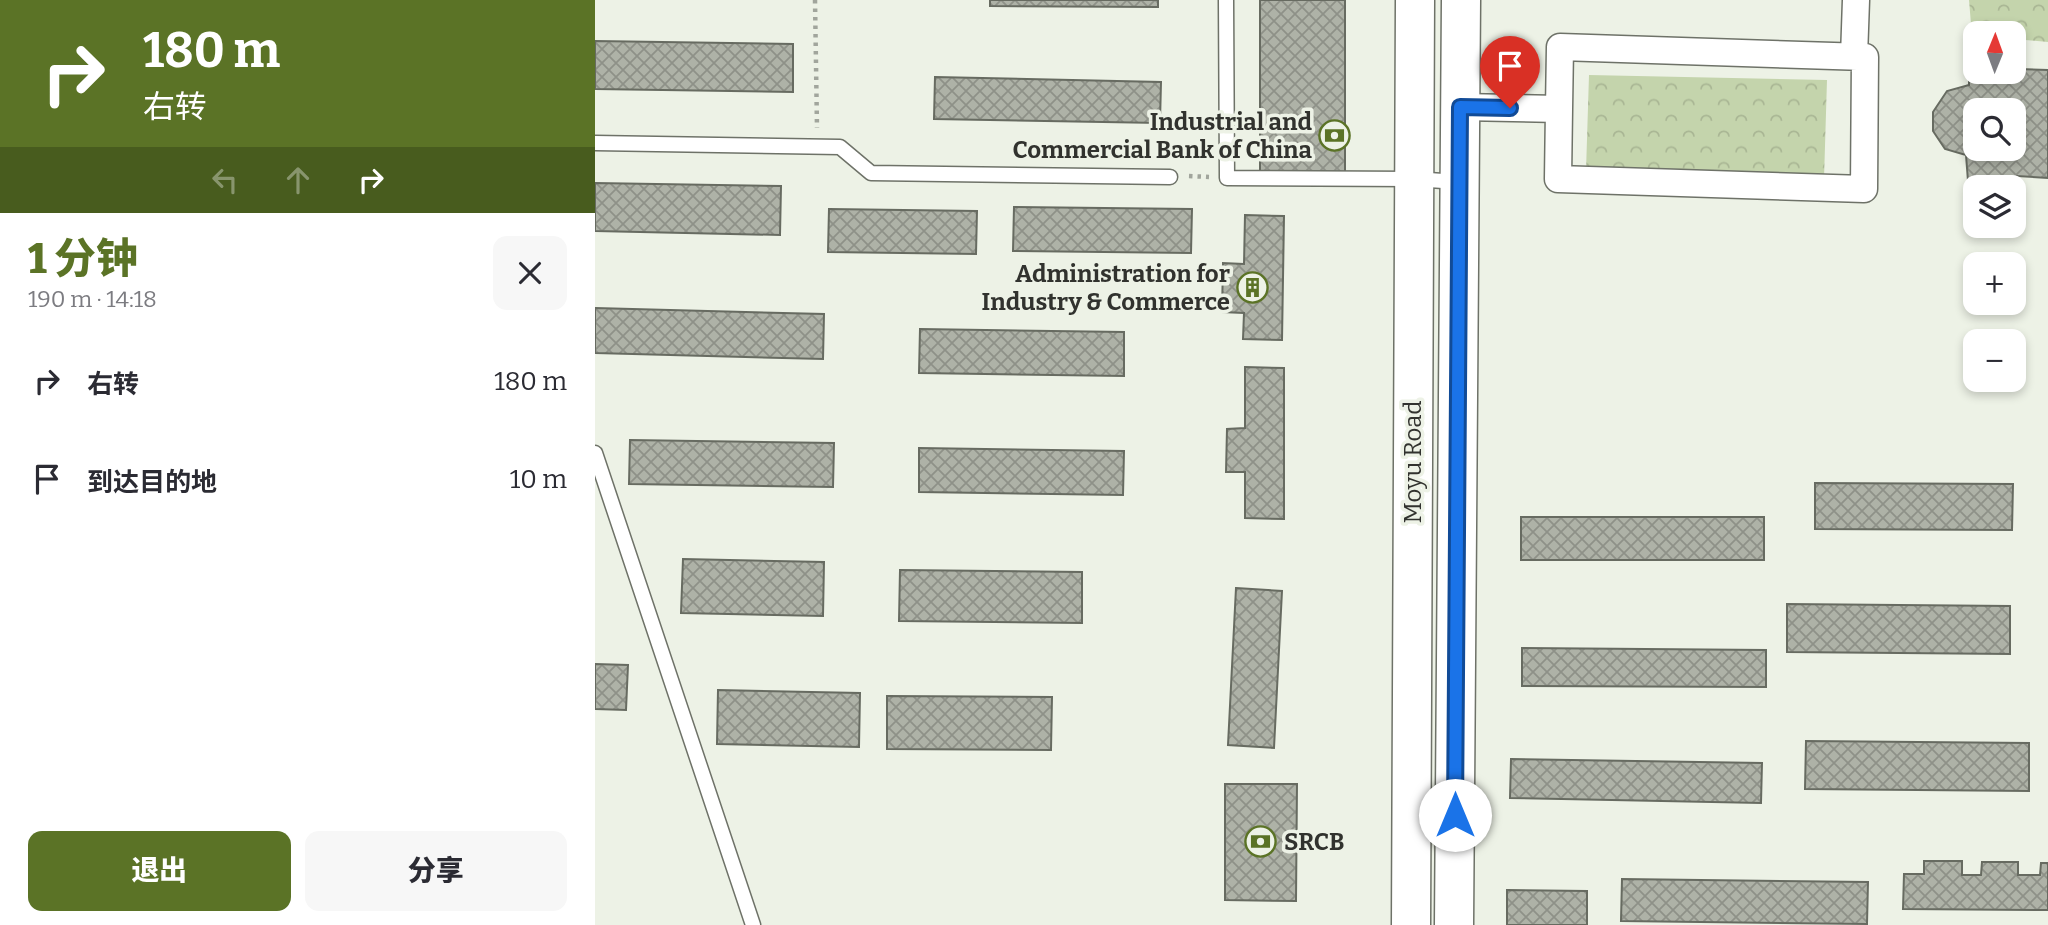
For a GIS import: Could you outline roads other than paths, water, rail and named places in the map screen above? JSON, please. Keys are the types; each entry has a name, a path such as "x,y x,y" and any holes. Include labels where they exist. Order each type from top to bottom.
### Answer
{"main road":[{"name":"Moyu Road","path":"1411,925 1415,0"},
{"name":"Moyu Road","path":"1454,925 1461,0"}],"street":[{"path":"1854,57 1856,0"},
{"path":"1560,47 1865,57 1864,189 1558,179 1559,110 1560,47"},
{"path":"1460,107 1559,110"}],"lane":[{"path":"1226,0 1227,178 1414,179 1459,182"},
{"path":"595,143 840,147 871,173 1170,177"},
{"path":"595,453 753,925"}],"place":[{"name":"Industrial and Commercial Bank of China","path":"1335,136"},
{"name":"Administration for Industry & Commerce","path":"1253,288"},
{"name":"SRCB","path":"1261,842"}]}
